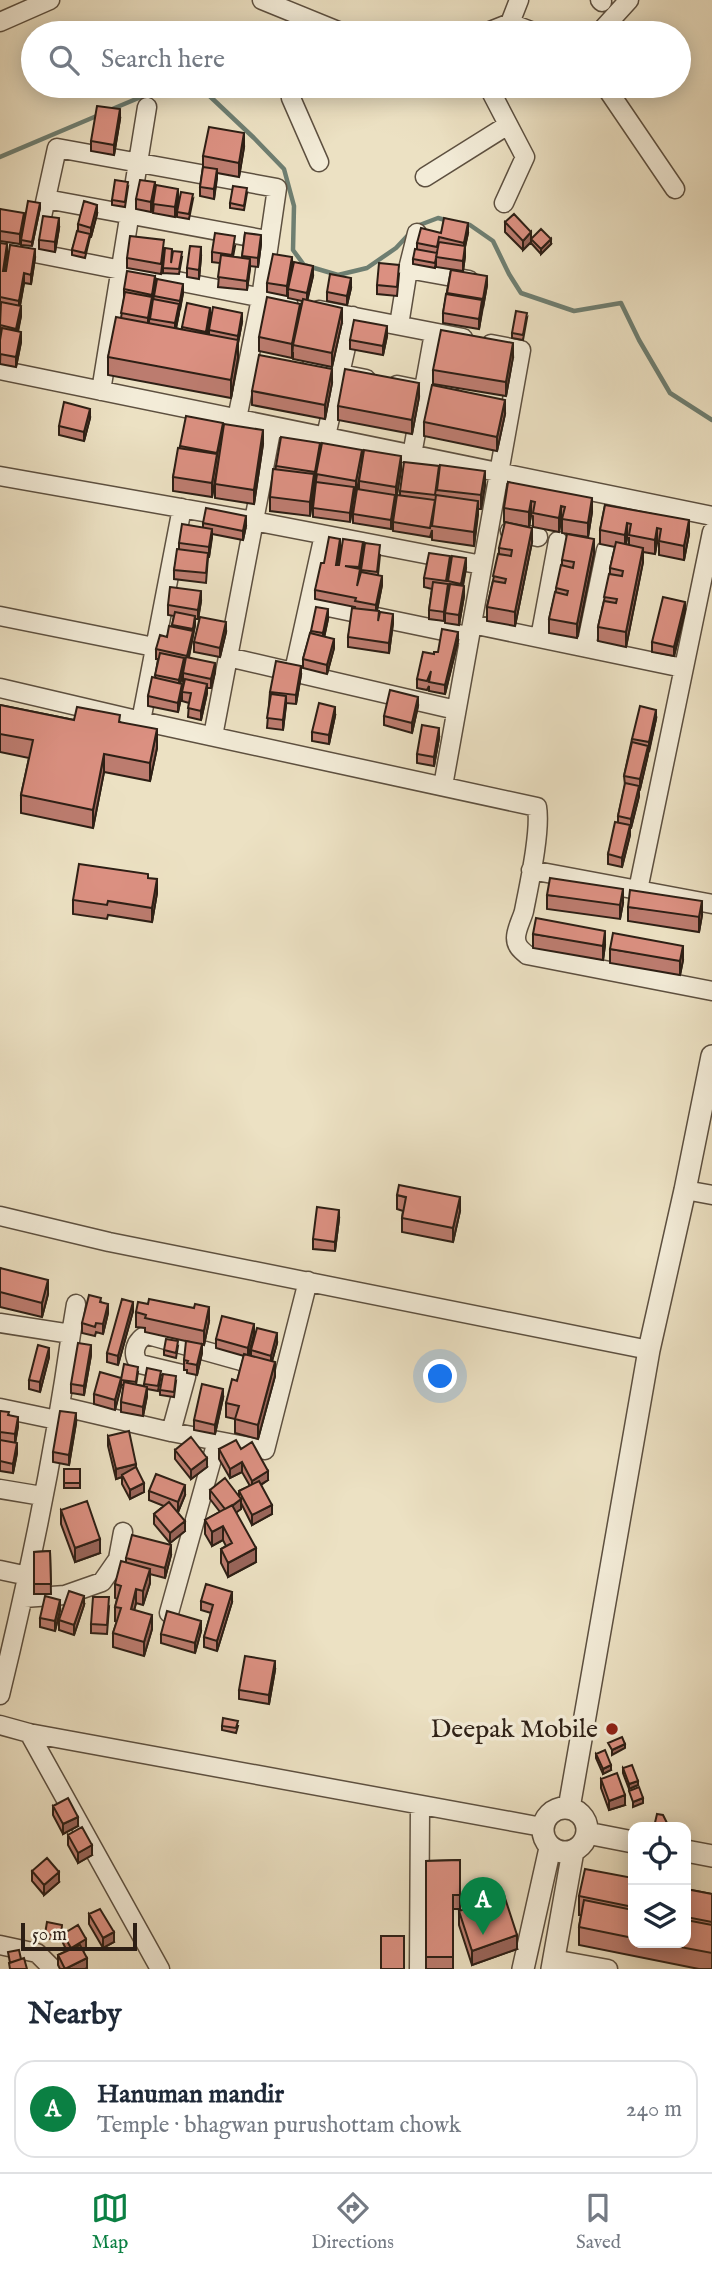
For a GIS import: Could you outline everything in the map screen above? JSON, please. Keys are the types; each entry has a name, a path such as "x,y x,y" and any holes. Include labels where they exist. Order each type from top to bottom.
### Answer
{"street":[{"path":"0,22 50,0"},
{"path":"262,0 293,21"},
{"path":"511,21 519,0"},
{"path":"610,21 629,0"},
{"path":"291,98 319,162"},
{"path":"494,98 525,157 504,202"},
{"path":"613,98 675,189"},
{"path":"102,391 118,328 121,270 147,107"},
{"path":"425,177 508,125"},
{"path":"34,253 57,148 277,188 261,298 237,419"},
{"path":"46,199 270,241"},
{"path":"399,325 417,233"},
{"path":"0,246 521,350 504,407 499,473 443,786"},
{"path":"408,269 469,280"},
{"path":"326,436 353,316"},
{"path":"412,455 434,332"},
{"path":"288,363 473,400"},
{"path":"0,370 712,516"},
{"path":"213,736 272,426"},
{"path":"0,476 482,565"},
{"path":"141,721 182,508"},
{"path":"489,527 538,537"},
{"path":"638,890 712,532"},
{"path":"294,671 324,535"},
{"path":"540,638 558,541"},
{"path":"586,647 606,550"},
{"path":"309,603 471,630 540,638 683,668"},
{"path":"0,616 154,647"},
{"path":"228,657 457,710"},
{"path":"0,688 537,807 539,817 531,870 516,938 519,948 527,955 712,991"},
{"path":"531,870 712,904"},
{"path":"569,1808 649,1350 712,1056"},
{"path":"685,1190 712,1195"},
{"path":"0,1216 109,1242 649,1350"},
{"path":"0,1408 58,1413 265,1450 307,1281"},
{"path":"0,1695 24,1598 76,1304"},
{"path":"0,1323 71,1334"},
{"path":"170,1432 187,1377 136,1361 138,1342 142,1337 148,1335 266,1368"},
{"path":"169,1613 217,1441"},
{"path":"0,1489 43,1496"},
{"path":"24,1598 65,1595 102,1582 118,1559 123,1532"},
{"path":"0,1570 28,1576"},
{"path":"0,1725 29,1733 542,1828"},
{"path":"29,1733 160,1969"},
{"path":"419,1969 420,1807"},
{"path":"569,1808 585,1820 587,1833 585,1841 573,1852 557,1852 542,1835 542,1828 545,1819 552,1812 569,1808"},
{"path":"587,1833 628,1841"},
{"path":"523,1969 551,1848"},
{"path":"573,1852 575,1876 553,1964 608,1969"},
{"path":"691,1852 712,1856"},
{"path":"0,1945 37,1953 53,1969"}],"building":[{"path":"97,106 120,109 114,145 91,141"},
{"path":"209,127 244,133 239,163 203,156"},
{"path":"203,167 217,169 214,189 200,187"},
{"path":"115,180 128,182 125,202 112,200"},
{"path":"140,180 155,182 151,202 136,199"},
{"path":"156,185 178,189 175,207 153,204"},
{"path":"233,186 247,188 244,206 230,203"},
{"path":"181,192 193,194 189,214 177,212"},
{"path":"28,201 40,203 32,242 21,240"},
{"path":"84,201 97,205 91,228 78,224"},
{"path":"0,209 24,213 20,234 0,231"},
{"path":"514,214 531,232 523,241 505,222"},
{"path":"43,216 59,218 55,242 39,240"},
{"path":"444,218 468,223 464,243 439,237 437,247 417,243 421,228 441,233"},
{"path":"541,229 551,239 541,249 531,239"},
{"path":"77,231 90,234 85,253 72,250"},
{"path":"215,233 235,236 232,255 212,252"},
{"path":"245,233 261,235 258,258 242,256"},
{"path":"130,236 164,240 161,264 127,258"},
{"path":"439,242 465,246 463,261 436,257"},
{"path":"0,243 7,244 3,271 6,271 10,245 35,249 31,275 24,273 19,301 0,297"},
{"path":"190,246 201,247 199,270 187,268"},
{"path":"165,248 172,249 171,263 173,251 182,252 179,269 163,268"},
{"path":"415,249 437,253 435,263 413,259"},
{"path":"273,254 292,257 287,286 267,283"},
{"path":"221,255 250,259 247,281 218,277"},
{"path":"294,262 313,266 307,293 288,289"},
{"path":"379,263 399,265 397,287 377,285"},
{"path":"451,270 487,276 483,299 447,293"},
{"path":"127,271 155,276 152,295 124,289"},
{"path":"330,274 351,278 347,296 327,292"},
{"path":"157,279 183,284 180,301 154,296"},
{"path":"125,292 152,297 148,318 121,313"},
{"path":"446,294 482,300 479,319 443,313"},
{"path":"267,297 300,304 292,344 259,337"},
{"path":"153,299 179,304 175,323 150,319"},
{"path":"303,299 342,308 332,353 293,345"},
{"path":"1,302 21,306 16,329 0,325"},
{"path":"187,303 210,308 206,332 182,327"},
{"path":"213,307 242,313 238,336 209,330"},
{"path":"516,311 527,313 523,335 512,333"},
{"path":"116,317 238,340 231,380 108,357"},
{"path":"354,320 387,326 383,346 350,340"},
{"path":"2,328 21,332 16,357 0,354"},
{"path":"441,330 513,343 506,382 433,370"},
{"path":"259,355 332,369 325,405 252,391"},
{"path":"345,369 419,383 412,420 338,406"},
{"path":"432,385 505,400 497,437 424,422"},
{"path":"64,402 90,409 84,432 59,426"},
{"path":"186,416 223,423 217,453 180,446"},
{"path":"224,424 263,430 254,490 215,484"},
{"path":"281,437 320,443 315,472 276,466"},
{"path":"322,443 362,450 356,481 316,474"},
{"path":"178,448 217,454 212,483 173,477"},
{"path":"364,450 401,456 396,487 359,481"},
{"path":"404,462 439,466 435,495 400,491"},
{"path":"440,465 485,471 481,495 437,490"},
{"path":"273,469 314,474 310,502 270,497"},
{"path":"316,482 354,487 350,513 313,508"},
{"path":"508,482 592,498 588,523 562,519 565,507 561,506 559,518 533,513 535,502 531,501 529,512 504,508"},
{"path":"357,489 395,495 391,520 353,514"},
{"path":"397,495 435,500 430,528 393,522"},
{"path":"436,495 478,501 474,532 432,526"},
{"path":"605,505 689,520 684,546 659,541 661,529 657,528 655,540 629,535 631,524 627,523 625,535 600,530"},
{"path":"206,508 246,516 243,531 203,523"},
{"path":"505,522 532,528 515,612 487,607 493,581 505,583 506,579 493,576 498,554 511,556 512,550 499,548"},
{"path":"182,524 212,529 209,547 179,543"},
{"path":"567,534 594,539 577,624 549,619 555,592 567,595 568,591 556,588 561,565 573,568 574,562 562,560"},
{"path":"329,537 340,539 336,565 339,565 343,539 363,542 359,567 345,566 360,569 357,586 361,572 382,576 376,605 315,590"},
{"path":"616,542 643,548 626,632 598,627 604,601 616,603 617,599 604,597 609,574 622,576 623,571 610,568"},
{"path":"365,543 380,545 377,572 361,570"},
{"path":"177,549 208,553 206,573 174,570"},
{"path":"429,553 450,556 446,581 424,578"},
{"path":"452,556 466,558 461,584 448,581"},
{"path":"433,582 448,584 444,612 429,610"},
{"path":"450,584 464,586 459,615 445,613"},
{"path":"170,587 201,591 198,610 168,605"},
{"path":"663,597 685,602 674,647 652,642"},
{"path":"316,607 328,609 323,633 311,631"},
{"path":"352,608 379,611 378,621 380,612 393,614 389,643 348,637"},
{"path":"175,612 195,616 193,629 172,625"},
{"path":"200,617 226,622 220,648 194,642"},
{"path":"169,626 193,631 187,656 156,649 160,635 167,637"},
{"path":"442,629 458,632 445,685 429,682 431,671 427,681 417,679 423,652 438,652"},
{"path":"310,633 334,639 327,665 303,659"},
{"path":"160,653 184,658 179,680 155,675"},
{"path":"186,657 215,663 211,679 183,673"},
{"path":"276,661 301,666 296,695 270,692"},
{"path":"152,677 182,684 178,703 148,696"},
{"path":"185,679 207,684 201,711 188,708 191,693 182,692"},
{"path":"390,690 418,697 412,723 384,716"},
{"path":"271,694 286,696 283,720 267,718"},
{"path":"319,703 335,707 329,735 312,732"},
{"path":"0,705 74,720 77,707 120,715 119,722 157,729 150,763 104,754 93,810 21,795 33,740 0,734"},
{"path":"640,706 656,710 649,742 632,739"},
{"path":"422,725 439,728 434,757 417,754"},
{"path":"632,742 648,746 640,779 624,776"},
{"path":"625,783 639,786 631,819 618,816"},
{"path":"615,822 630,825 622,858 608,854"},
{"path":"79,864 148,874 148,878 157,879 152,908 108,901 107,905 73,900"},
{"path":"550,878 623,889 620,905 547,895"},
{"path":"630,890 702,901 699,917 628,907"},
{"path":"536,918 605,931 603,946 533,934"},
{"path":"613,933 683,946 680,961 610,949"},
{"path":"399,1185 460,1197 453,1228 402,1218 406,1197 397,1195"},
{"path":"317,1207 339,1210 335,1242 313,1239"},
{"path":"0,1268 48,1280 42,1303 0,1292"},
{"path":"89,1295 101,1298 100,1302 108,1304 103,1324 96,1323 95,1327 82,1323"},
{"path":"122,1299 133,1302 118,1356 107,1353"},
{"path":"149,1299 194,1308 195,1304 209,1307 204,1331 145,1318 146,1315 136,1312 138,1302 148,1304"},
{"path":"222,1316 254,1324 248,1348 216,1339"},
{"path":"257,1328 277,1333 271,1356 251,1350"},
{"path":"166,1339 178,1341 176,1353 164,1350"},
{"path":"186,1341 202,1344 197,1365 184,1360"},
{"path":"78,1343 91,1345 84,1386 71,1384"},
{"path":"38,1345 49,1348 40,1382 29,1380"},
{"path":"244,1354 275,1362 258,1425 235,1419 239,1406 226,1403 232,1379 237,1381"},
{"path":"124,1364 138,1367 136,1382 121,1380"},
{"path":"147,1368 161,1371 158,1386 144,1384"},
{"path":"100,1372 121,1378 115,1400 94,1394"},
{"path":"163,1374 176,1376 174,1392 160,1390"},
{"path":"124,1382 147,1387 143,1407 121,1402"},
{"path":"202,1384 223,1389 215,1425 194,1420"},
{"path":"0,1411 18,1417 15,1434 0,1432"},
{"path":"60,1411 76,1413 69,1455 53,1452"},
{"path":"129,1431 136,1464 116,1469 108,1436"},
{"path":"191,1437 207,1458 191,1470 175,1450"},
{"path":"0,1440 17,1443 13,1464 0,1461"},
{"path":"236,1440 241,1449 252,1442 268,1471 252,1481 242,1462 230,1469 219,1449"},
{"path":"136,1467 144,1483 130,1490 122,1475"},
{"path":"64,1469 80,1469 80,1483 64,1483"},
{"path":"156,1474 185,1485 178,1502 149,1491"},
{"path":"225,1478 241,1499 225,1509 210,1490"},
{"path":"259,1481 272,1505 252,1515 239,1491"},
{"path":"87,1501 100,1539 75,1548 61,1510"},
{"path":"169,1502 185,1521 170,1533 154,1514"},
{"path":"232,1505 256,1548 228,1563 221,1549 232,1543 223,1526 212,1532 205,1520"},
{"path":"132,1535 171,1545 165,1568 126,1558"},
{"path":"50,1551 51,1584 34,1584 34,1552"},
{"path":"121,1561 150,1569 143,1591 136,1589 131,1609 152,1615 144,1642 113,1633 121,1608 115,1607 121,1586 115,1584"},
{"path":"206,1584 232,1592 217,1641 204,1637 213,1605 201,1601"},
{"path":"69,1591 84,1596 74,1625 59,1620"},
{"path":"45,1596 60,1600 55,1621 40,1618"},
{"path":"93,1597 109,1597 107,1625 91,1624"},
{"path":"167,1611 201,1621 195,1643 161,1634"},
{"path":"245,1656 275,1661 269,1695 239,1690"},
{"path":"223,1718 238,1721 236,1728 222,1726"},
{"path":"622,1737 625,1744 612,1750 608,1743"},
{"path":"605,1750 611,1765 603,1769 596,1754"},
{"path":"632,1765 638,1781 629,1784 623,1768"},
{"path":"617,1773 625,1795 609,1801 601,1779"},
{"path":"639,1787 643,1798 633,1802 629,1791"},
{"path":"68,1798 78,1817 63,1824 53,1806"},
{"path":"657,1814 663,1815 666,1822 655,1822"},
{"path":"82,1827 92,1845 78,1853 68,1835"},
{"path":"47,1858 59,1872 44,1885 32,1871"},
{"path":"460,1860 460,1895 453,1895 453,1957 426,1957 426,1861"},
{"path":"585,1869 628,1877 628,1906 579,1896"},
{"path":"691,1890 712,1894 712,1922 691,1918"},
{"path":"504,1895 517,1935 472,1951 459,1911"},
{"path":"584,1900 628,1909 628,1937 579,1927"},
{"path":"100,1909 114,1932 103,1938 89,1914"},
{"path":"691,1921 712,1925 712,1953 686,1948 691,1948"},
{"path":"47,1922 62,1925 61,1936 45,1934"},
{"path":"78,1925 86,1939 71,1948 63,1934"},
{"path":"381,1936 404,1936 404,1969 381,1969"},
{"path":"80,1945 87,1958 65,1969 58,1955"},
{"path":"19,1950 21,1959 10,1963 8,1952"},
{"path":"24,1958 27,1969 10,1969 9,1963"}],"waterway":[{"path":"110,110 138,98"},
{"path":"212,98 284,169 294,206 293,250 304,265 338,275 367,268 396,248 411,232"},
{"path":"0,157 99,115"},
{"path":"417,226 438,218 449,221"},
{"path":"464,224 470,225 493,241 521,293 574,311 621,303 670,393 712,420"}],"place":[{"name":"Deepak Mobile","path":"612,1729"},
{"name":"Hanuman mandir","path":"483,1935"}]}
